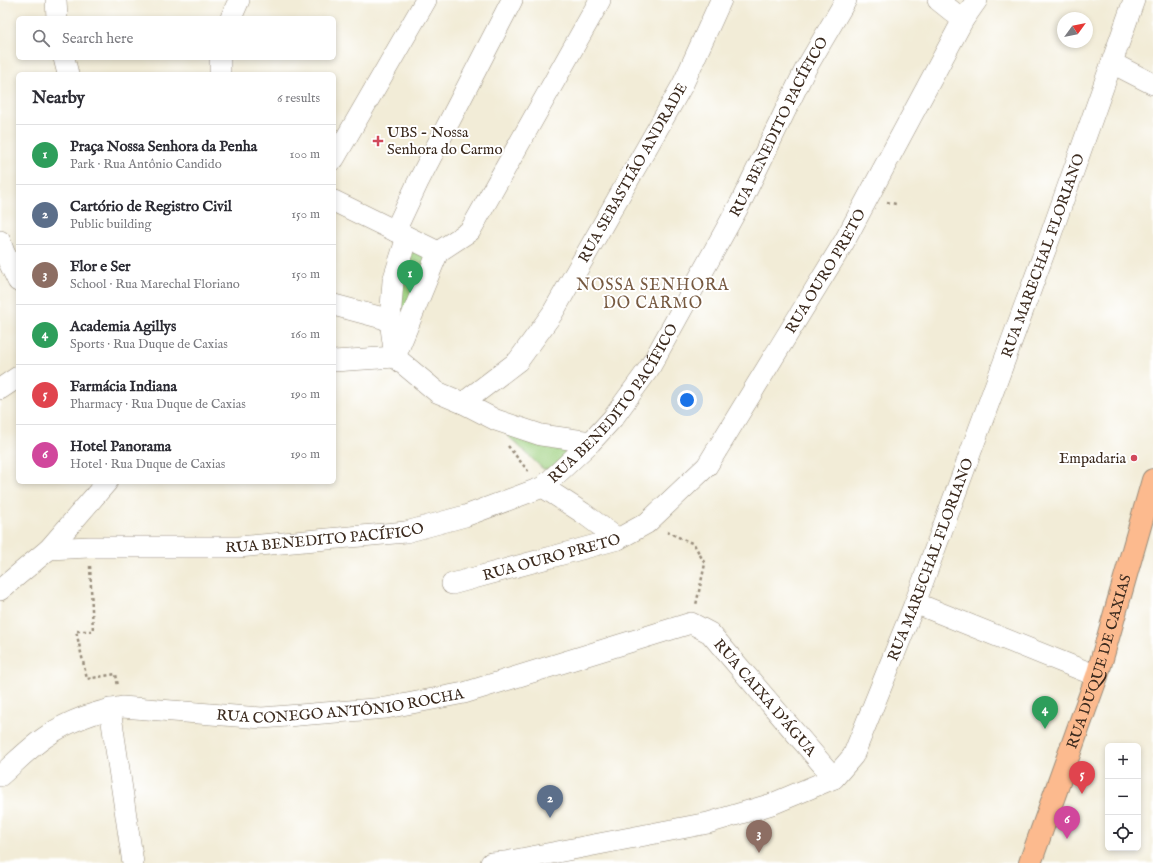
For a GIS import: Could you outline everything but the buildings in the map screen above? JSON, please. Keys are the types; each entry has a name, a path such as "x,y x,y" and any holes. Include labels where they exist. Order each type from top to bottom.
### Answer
{"main road":[{"name":"RUA DUQUE DE CAXIAS","path":"1030,863 1097,676 1153,480"}],"street":[{"path":"56,0 57,16"},
{"path":"232,16 239,0"},
{"path":"336,156 426,0"},
{"path":"512,0 418,182 401,234 393,281 390,320 395,357 437,392 463,403 496,420 541,436 591,442"},
{"path":"395,357 438,252 470,231 600,0"},
{"name":"RUA SEBASTIÃO ANDRADE","path":"463,403 518,361 552,314 683,84 721,0"},
{"name":"RUA BENEDITO PACÍFICO","path":"49,549 238,547 406,532 465,516 543,487 591,442 613,418 650,367 741,202 805,70 846,0"},
{"path":"938,0 963,20"},
{"name":"RUA OURO PRETO","path":"452,584 618,539 647,523 708,466 844,242 963,20 977,0"},
{"name":"RUA MARECHAL FLORIANO","path":"501,863 708,823 772,804 834,778 853,756 915,603 1134,0"},
{"path":"64,60 68,72"},
{"path":"220,60 220,72"},
{"path":"1112,63 1153,84"},
{"path":"336,202 438,252"},
{"path":"0,241 16,277"},
{"path":"336,306 390,320"},
{"path":"336,361 395,357"},
{"path":"0,388 16,377"},
{"path":"0,590 49,549 105,484"},
{"path":"543,487 618,539"},
{"path":"915,603 1097,676"},
{"name":"RUA CONEGO ANTÔNIO ROCHA","path":"0,776 47,736 80,718 116,708 262,718 386,708 464,693 692,623"},
{"name":"RUA CAIXA D'ÁGUA","path":"692,623 710,633 834,778"},
{"path":"116,708 134,863"}],"path":[{"path":"496,420 508,446 543,487"},
{"path":"647,523 694,544 705,564 692,623"},
{"path":"89,548 93,631 76,631 87,679 116,674 116,708"}],"green space":[{"path":"413,251 428,256 401,320 401,278"},
{"path":"505,433 575,453 558,470 543,469"}],"place":[{"name":"UBS - Nossa Senhora do Carmo","path":"378,141"},
{"name":"Praça Nossa Senhora da Penha","path":"410,293"},
{"name":"Empadaria","path":"1134,458"},
{"name":"Academia Agillys","path":"1045,729"},
{"name":"Farmácia Indiana","path":"1082,794"},
{"name":"Cartório de Registro Civil","path":"550,818"},
{"name":"Hotel Panorama","path":"1067,839"},
{"name":"Flor e Ser","path":"759,853"}],"district":[{"name":"NOSSA SENHORA DO CARMO","path":"653,293"}]}
